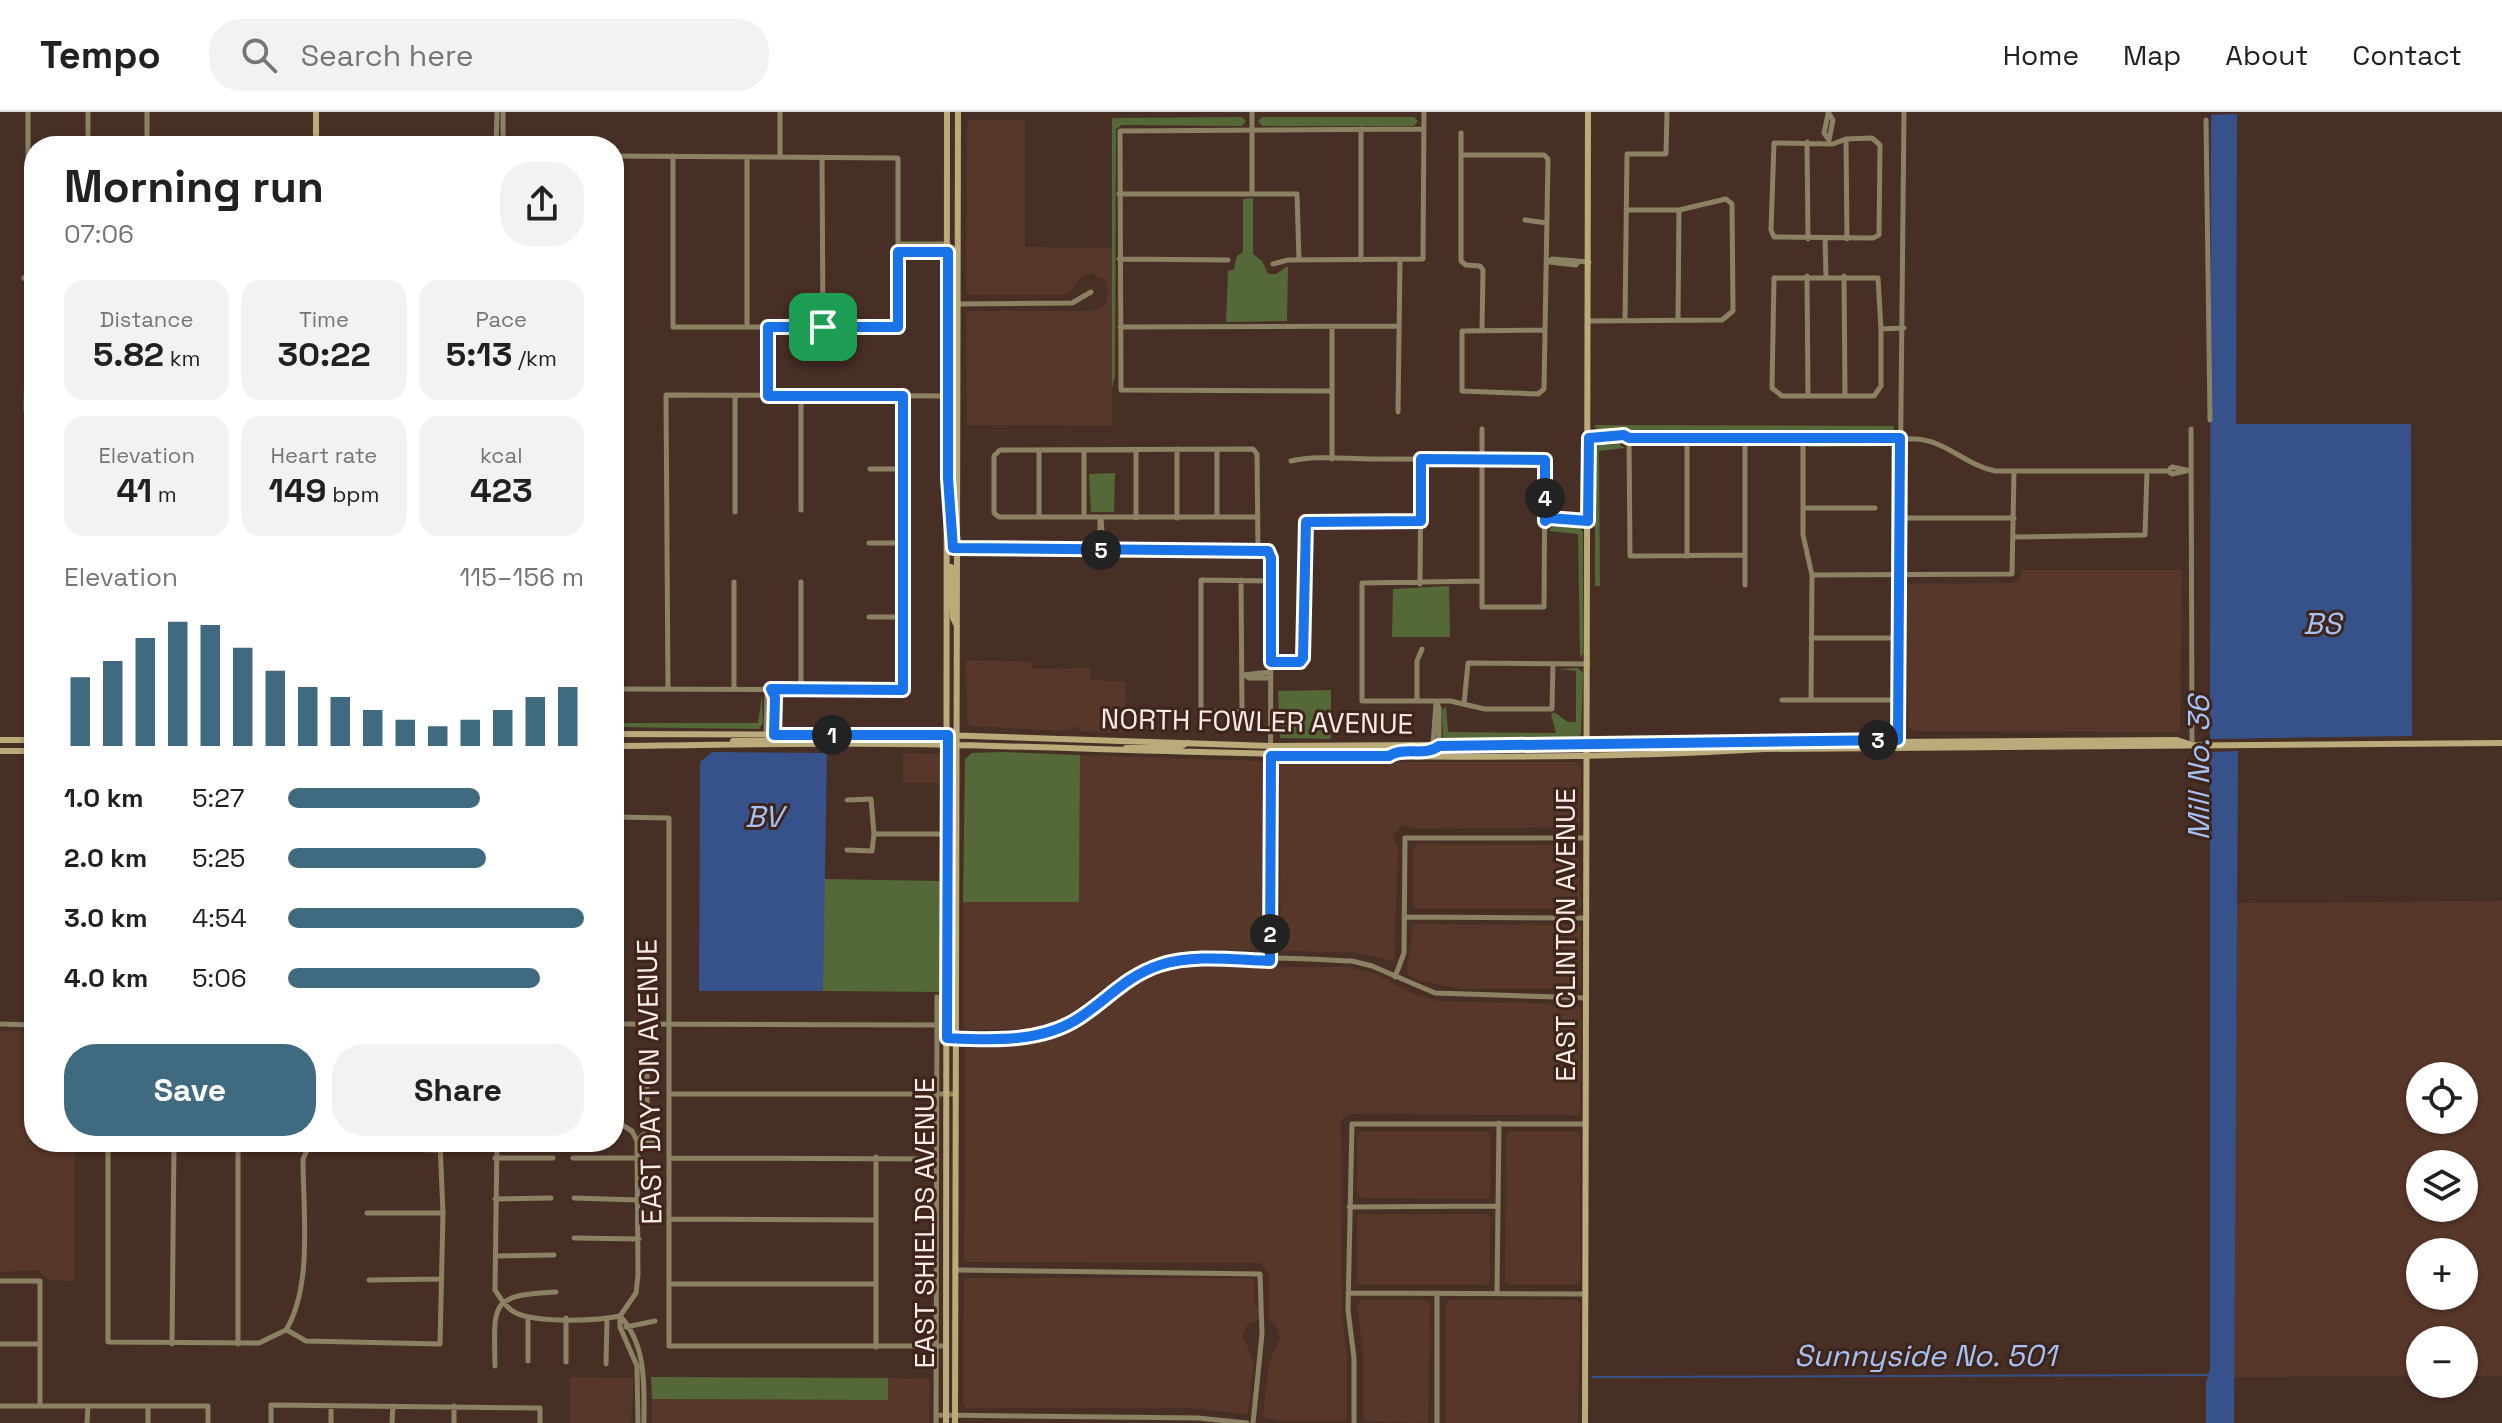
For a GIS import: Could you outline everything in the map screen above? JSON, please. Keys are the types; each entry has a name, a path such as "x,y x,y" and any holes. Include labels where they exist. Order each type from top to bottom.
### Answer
{"main road":[{"path":"316,112 316,136"},
{"name":"EAST SHIELDS AVENUE","path":"946,1419 941,1094 947,1038 948,890 947,112"},
{"name":"EAST SHIELDS AVENUE","path":"955,1423 959,745 958,112"},
{"name":"EAST CLINTON AVENUE","path":"1585,1423 1589,918 1588,112"},
{"path":"948,478 953,547 958,550"},
{"path":"948,552 953,618 958,627"},
{"path":"624,734 770,735"},
{"path":"719,745 725,741 766,741 770,735"},
{"name":"NORTH FOWLER AVENUE","path":"770,735 948,735 1271,746 1589,745 1898,738 2177,740 2190,744"},
{"path":"0,740 24,740"},
{"path":"2005,748 2061,744 2063,741"},
{"path":"1111,750 1178,748 1187,743"},
{"name":"NORTH FOWLER AVENUE","path":"624,746 959,745 1271,756 1588,756 1898,749 2176,748 2190,744 2502,743"},
{"path":"1389,756 1396,751 1433,751 1436,746"},
{"path":"0,751 24,751"},
{"path":"948,890 953,892 954,940 958,960"}],"street":[{"path":"28,112 28,136"},
{"path":"88,112 88,136"},
{"path":"147,112 147,136"},
{"path":"496,136 497,112"},
{"path":"503,112 503,136"},
{"path":"780,112 780,156"},
{"path":"1252,112 1252,194"},
{"path":"1273,264 1299,260 1423,259 1424,112"},
{"path":"1625,320 1627,154 1666,154 1667,112"},
{"path":"1898,749 1898,738 1902,732 1899,701 1899,575 1904,112"},
{"path":"1828,113 1824,130 1829,142"},
{"path":"1828,113 1833,130 1829,142"},
{"path":"2206,120 2210,420"},
{"path":"1361,129 1361,260"},
{"path":"1332,391 1121,390 1120,131 1424,129"},
{"path":"1824,130 1833,130"},
{"path":"1461,133 1461,261 1482,268 1482,330"},
{"path":"1846,139 1847,239"},
{"path":"1877,140 1881,159 1879,235 1847,239 1774,237 1771,230 1771,150 1774,143 1829,142 1877,140"},
{"path":"1807,142 1808,239"},
{"path":"1461,155 1544,155 1548,159 1547,262 1542,392 1463,393 1462,331 1544,330"},
{"path":"624,156 673,156 747,157 780,156 898,158 898,327 673,327 673,156"},
{"path":"747,157 747,327"},
{"path":"822,157 823,327"},
{"path":"1119,194 1297,194 1299,260"},
{"path":"1589,321 1722,320 1733,311 1732,204 1722,198 1679,210 1626,210"},
{"path":"1678,320 1679,210"},
{"path":"1525,220 1547,223"},
{"path":"1825,239 1826,276"},
{"path":"898,244 948,248"},
{"path":"898,252 948,248"},
{"path":"1119,259 1228,260"},
{"path":"1547,262 1564,259 1589,262"},
{"path":"1398,412 1400,261"},
{"path":"1780,275 1807,276 1878,278 1881,329 1879,393 1782,396 1772,388 1772,285 1780,275"},
{"path":"1807,276 1808,396"},
{"path":"1844,276 1845,396"},
{"path":"957,304 1072,303 1091,292"},
{"path":"1120,327 1399,326"},
{"path":"768,327 768,396"},
{"path":"1332,327 1332,459"},
{"path":"1881,329 1904,328"},
{"path":"668,689 666,395 958,396"},
{"path":"735,396 735,512"},
{"path":"801,396 801,510"},
{"path":"624,689 903,690 903,396"},
{"path":"1291,461 1332,459 1482,459 1545,460 1544,607 1482,607 1482,581 1482,459 1482,429"},
{"path":"2190,744 2188,471 2191,429"},
{"path":"1589,438 1610,435 1629,438 1929,439 1968,463 1995,471 2168,471 2172,474 2188,471"},
{"path":"1629,438 1630,556 1745,555"},
{"path":"1687,438 1687,556"},
{"path":"1745,438 1745,585"},
{"path":"1803,438 1804,544 1812,575 1811,700"},
{"path":"1136,449 1136,518"},
{"path":"1177,449 1177,518"},
{"path":"1217,449 1217,517"},
{"path":"1039,450 1039,517"},
{"path":"1258,517 996,516 996,452 1255,450 1258,517 1258,550"},
{"path":"1084,451 1084,517"},
{"path":"1420,584 1421,459"},
{"path":"870,469 903,469"},
{"path":"1812,575 2012,574 2014,471"},
{"path":"2014,537 2145,535 2147,471"},
{"path":"1803,508 1875,508"},
{"path":"1100,550 1101,517"},
{"path":"1900,518 2014,518"},
{"path":"1271,662 1302,660 1306,522 1421,521"},
{"path":"1545,521 1550,525 1583,525 1588,521"},
{"path":"869,543 903,543"},
{"path":"958,550 1268,551 1271,581 1270,961"},
{"path":"1241,580 1242,712 1201,711 1201,580 1241,580 1271,581"},
{"path":"1482,581 1362,583 1362,701 1436,701 1485,709 1552,709 1553,664"},
{"path":"734,582 734,689"},
{"path":"801,582 801,689"},
{"path":"869,617 903,617"},
{"path":"1811,638 1899,638"},
{"path":"1417,701 1417,661 1422,649"},
{"path":"1464,704 1468,663 1589,664"},
{"path":"1243,675 1271,675"},
{"path":"770,735 775,697 771,689"},
{"path":"1782,700 1899,701"},
{"path":"1436,701 1439,708 1436,746"},
{"path":"847,800 871,799 874,834 872,851 847,850"},
{"name":"EAST DAYTON AVENUE","path":"624,817 669,818 669,1346 876,1347"},
{"path":"874,834 948,834"},
{"path":"1395,977 1404,953 1405,838 1589,838"},
{"path":"1404,917 1589,918"},
{"path":"947,1038 1019,1038 1049,1032 1078,1019 1126,980 1161,964 1189,960 1352,961 1435,993 1587,998"},
{"name":"EAST SHIELDS AVENUE","path":"936,1423 937,1159 941,1094 937,997"},
{"path":"0,1024 24,1025"},
{"path":"624,1024 937,1025"},
{"path":"637,1141 647,1131 647,1068"},
{"path":"671,1094 956,1094"},
{"path":"1497,1293 1499,1123"},
{"path":"1354,1423 1354,1358 1348,1293 1352,1124 1586,1124"},
{"path":"496,1152 495,1290 503,1303 528,1317 607,1319 620,1316 636,1293 639,1158 637,1141 632,1131 624,1126"},
{"path":"637,1141 656,1141"},
{"path":"108,1152 108,1342 172,1344 259,1343 286,1330 298,1311 302,1285 303,1159 306,1152"},
{"path":"172,1344 174,1152"},
{"path":"238,1152 238,1344"},
{"path":"286,1330 306,1341 440,1344 441,1152"},
{"path":"876,1157 876,1347 945,1346"},
{"path":"495,1158 553,1158"},
{"path":"573,1158 639,1158"},
{"path":"671,1158 937,1159"},
{"path":"495,1199 551,1198"},
{"path":"574,1198 638,1200"},
{"path":"1349,1207 1498,1206"},
{"path":"367,1213 443,1213"},
{"path":"671,1219 876,1220"},
{"path":"574,1238 639,1239"},
{"path":"495,1256 554,1255"},
{"path":"955,1270 1248,1271 1260,1274 1262,1334 1253,1423"},
{"path":"369,1280 442,1279"},
{"path":"0,1281 40,1281 40,1406"},
{"path":"670,1284 876,1284"},
{"path":"495,1366 494,1313 514,1294 556,1292"},
{"path":"1348,1293 1586,1294"},
{"path":"1437,1293 1437,1423"},
{"path":"620,1316 637,1366 638,1423"},
{"path":"528,1317 528,1361"},
{"path":"566,1318 566,1362"},
{"path":"606,1364 607,1319"},
{"path":"624,1328 655,1321"},
{"path":"624,1328 644,1364 644,1423"},
{"path":"0,1344 40,1344"},
{"path":"271,1423 271,1405 540,1408 540,1423"},
{"path":"0,1406 208,1406 208,1423"},
{"path":"87,1423 88,1406"},
{"path":"148,1406 148,1423"},
{"path":"331,1406 331,1423"},
{"path":"392,1423 393,1406"},
{"path":"454,1406 454,1423"},
{"path":"936,1415 946,1419 955,1414 1198,1418 1247,1423"}],"shaded area":[{"path":"970,120 1025,120 1025,247 1112,248 1112,426 967,425 966,314 970,311 1091,311 1105,305 1109,294 1105,280 1090,273 1079,278 1071,291 1062,295 970,295 966,292 967,124"},
{"path":"2022,570 2182,570 2180,728 2176,732 1915,731 1908,726 1906,584 2015,583 2021,578"},
{"path":"966,660 1032,662 1032,669 1090,668 1090,680 1126,682 1124,733 1081,731 1076,727 1061,731 971,726 967,721"},
{"path":"903,753 941,754 942,783 903,783"},
{"path":"1080,755 1261,761 1264,765 1263,949 1160,956 1124,972 1074,1011 1053,1022 1030,1028 968,1030 963,1025 963,902 1079,902"},
{"path":"1283,762 1576,762 1581,767 1580,827 1419,829 1401,825 1393,837 1398,849 1394,961 1353,952 1281,951 1279,765"},
{"path":"1417,844 1578,845 1581,906 1578,909 1416,909 1413,905 1413,848"},
{"path":"2502,901 2502,1376 2478,1376 2478,1326 2406,1326 2406,1376 2234,1377 2237,903"},
{"path":"1416,924 1578,925 1581,928 1581,986 1577,989 1461,989 1421,981 1409,975 1407,970"},
{"path":"1184,967 1349,967 1376,974 1413,994 1437,1001 1577,1004 1581,1008 1580,1112 1577,1115 1350,1114 1341,1120 1342,1315 1347,1355 1347,1418 1343,1421 1282,1421 1266,1419 1263,1415 1269,1363 1280,1337 1276,1325 1269,1320 1269,1274 1261,1263 967,1262 964,1259 965,1048 1024,1044 1058,1037 1086,1022 1142,980"},
{"path":"0,1031 24,1031 24,1152 74,1152 74,1281 49,1280 38,1270 0,1272"},
{"path":"1361,1131 1487,1131 1490,1134 1490,1195 1487,1199 1361,1198 1357,1195 1357,1135"},
{"path":"1510,1131 1577,1131 1580,1135 1580,1281 1576,1285 1509,1285 1505,1281 1506,1134"},
{"path":"1357,1214 1486,1214 1490,1218 1490,1281 1486,1285 1361,1285 1357,1281"},
{"path":"967,1278 1250,1278 1254,1281 1254,1306 1261,1307 1261,1318 1247,1325 1243,1336 1254,1364 1248,1411 1244,1414 1190,1408 966,1408 963,1404 964,1281"},
{"path":"1361,1300 1427,1300 1430,1304 1428,1423 1366,1421 1363,1418 1363,1352 1357,1304"},
{"path":"1450,1300 1577,1300 1580,1303 1578,1423 1446,1423 1446,1304"},
{"path":"570,1377 634,1378 631,1423 570,1423"},
{"path":"888,1378 930,1379 929,1423 652,1423 652,1399 888,1400"}],"green space":[{"path":"1242,117 1246,121 1242,126 1122,125 1116,129 1115,376 1112,388 1112,118"},
{"path":"1262,117 1414,117 1418,121 1414,126 1262,126 1258,121"},
{"path":"1253,198 1253,254 1262,261 1268,274 1276,274 1288,266 1287,321 1226,322 1228,271 1234,269 1237,256 1243,252 1243,199"},
{"path":"1594,425 1894,426 1894,429 1891,433 1726,435 1599,432"},
{"path":"1813,443 1894,444 1894,569 1891,570 1891,446 1808,447"},
{"path":"1619,444 1625,448 1599,451 1600,586 1595,586 1595,449 1600,445"},
{"path":"1115,473 1114,512 1091,512 1089,474"},
{"path":"1552,527 1579,527 1583,532 1583,653 1580,658 1578,534 1549,531"},
{"path":"1449,586 1450,637 1392,637 1393,589"},
{"path":"1578,668 1583,673 1581,734 1577,739 1443,739 1442,710 1446,706 1448,732 1556,733 1551,714 1554,712 1568,722 1576,722 1576,671 1558,669"},
{"path":"1331,690 1331,739 1280,738 1278,691"},
{"path":"762,695 763,723 759,729 624,727 624,723 758,723"},
{"path":"972,753 1080,755 1079,902 963,902 965,759"},
{"path":"823,879 942,881 942,992 823,991"},
{"path":"651,1377 888,1378 888,1400 652,1399"}],"water":[{"name":"BS","path":"2237,114 2236,424 2411,424 2412,736 2210,739 2211,115"},
{"path":"2238,751 2234,1423 2206,1423 2206,1382 2210,1370 2210,752"},
{"name":"BV","path":"712,752 827,753 823,991 699,991 700,762"}],"waterway":[{"name":"Sunnyside No. 501","path":"1592,1377 2211,1375"}],"route":[{"path":"898,252 948,252 948,478 953,502 953,548 1268,551 1271,558 1271,662 1300,662 1303,658 1306,522 1421,521 1421,459 1545,460 1545,521 1549,518 1588,521 1589,438 1596,435 1624,435 1629,438 1900,438 1898,740 1712,745 1439,746 1433,751 1396,751 1389,756 1271,756 1270,961 1189,960 1161,964 1126,980 1078,1019 1049,1032 1019,1038 947,1038 948,735 774,735 775,697 771,689 903,690 903,396 768,396 768,327 823,327 898,327 898,252"}],"water label":[{"name":"Mill No. 36","path":"2199,768"}]}
